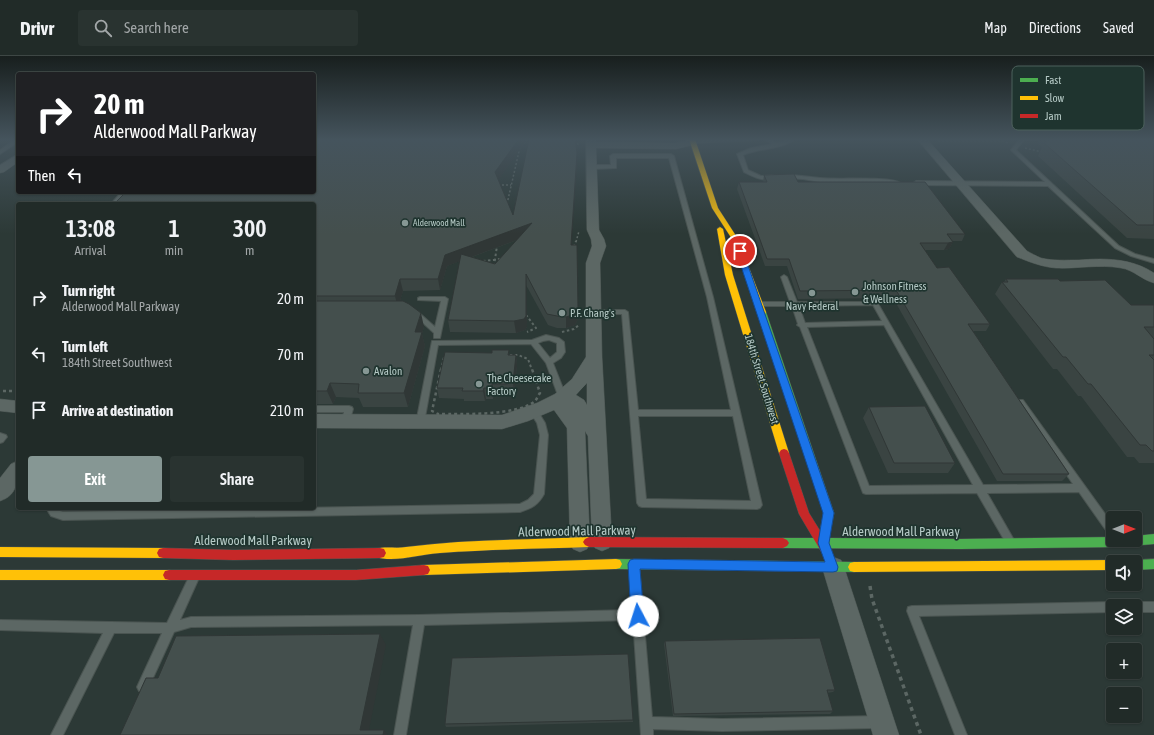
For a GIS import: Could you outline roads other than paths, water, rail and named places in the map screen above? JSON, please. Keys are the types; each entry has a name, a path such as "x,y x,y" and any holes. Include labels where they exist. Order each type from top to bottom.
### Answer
{"main road":[{"name":"184th Street Southwest","path":"702,171 715,208 729,275 804,515 823,543 833,567"},
{"name":"184th Street Southwest","path":"715,208 735,239 829,513 823,543"},
{"path":"729,275 740,281 743,287"},
{"path":"748,300 758,304 751,310"},
{"path":"748,333 753,322"},
{"name":"Alderwood Mall Parkway","path":"1142,540 1154,539"},
{"name":"Alderwood Mall Parkway","path":"0,552 233,555 402,553 440,548 602,542 960,544 1106,541"},
{"path":"0,575 356,574 453,568 634,564 833,567 1106,565"},
{"path":"1142,565 1154,564"}],"street":[{"path":"592,171 593,230 598,239 600,250 593,262 594,357 602,542"},
{"path":"952,171 1022,254 1030,259 1049,264 1119,263 1136,267 1152,277"},
{"path":"316,421 502,422 534,412 562,396 577,384 594,357"},
{"path":"562,396 578,404 598,437"},
{"path":"562,396 563,410 576,426 580,543"},
{"path":"0,405 16,407"},
{"path":"0,493 16,472"},
{"name":"184th Street Southwest","path":"833,567 883,728"}],"lane":[{"path":"594,312 625,312 642,504 757,505 710,297 675,171"},
{"path":"746,171 760,178 803,177 820,180 882,181 890,183 1049,184"},
{"path":"1035,171 1117,247 1133,255 1154,261"},
{"path":"116,202 122,194"},
{"path":"784,277 801,325 866,490 1081,488"},
{"path":"420,299 445,299 420,422"},
{"path":"758,304 875,303 1011,543"},
{"path":"406,311 415,314 438,333"},
{"path":"801,325 886,323"},
{"path":"435,343 533,342 543,338 553,338 560,342 562,349 560,354 549,362"},
{"path":"533,342 549,362 562,396"},
{"path":"1013,392 1106,523"},
{"path":"316,409 349,409 346,421"},
{"path":"52,510 54,513 63,516 520,508 529,506 536,500 539,494 544,436 541,423 534,412"},
{"path":"634,413 737,413"},
{"path":"0,436 3,437 0,440"},
{"path":"138,699 205,554"},
{"path":"634,564 647,729 722,725 883,728"},
{"path":"1142,607 1154,606"},
{"path":"961,735 912,611 1106,607"},
{"path":"0,625 170,628 191,622 638,616"},
{"path":"400,735 419,620"},
{"path":"56,735 111,628"}],"place":[{"name":"Alderwood Mall","path":"405,223"},
{"name":"Johnson Fitness & Wellness","path":"855,292"},
{"name":"Navy Federal","path":"812,293"},
{"name":"P.F. Chang's","path":"562,313"},
{"name":"Avalon","path":"366,371"},
{"name":"The Cheesecake Factory","path":"479,384"}]}
